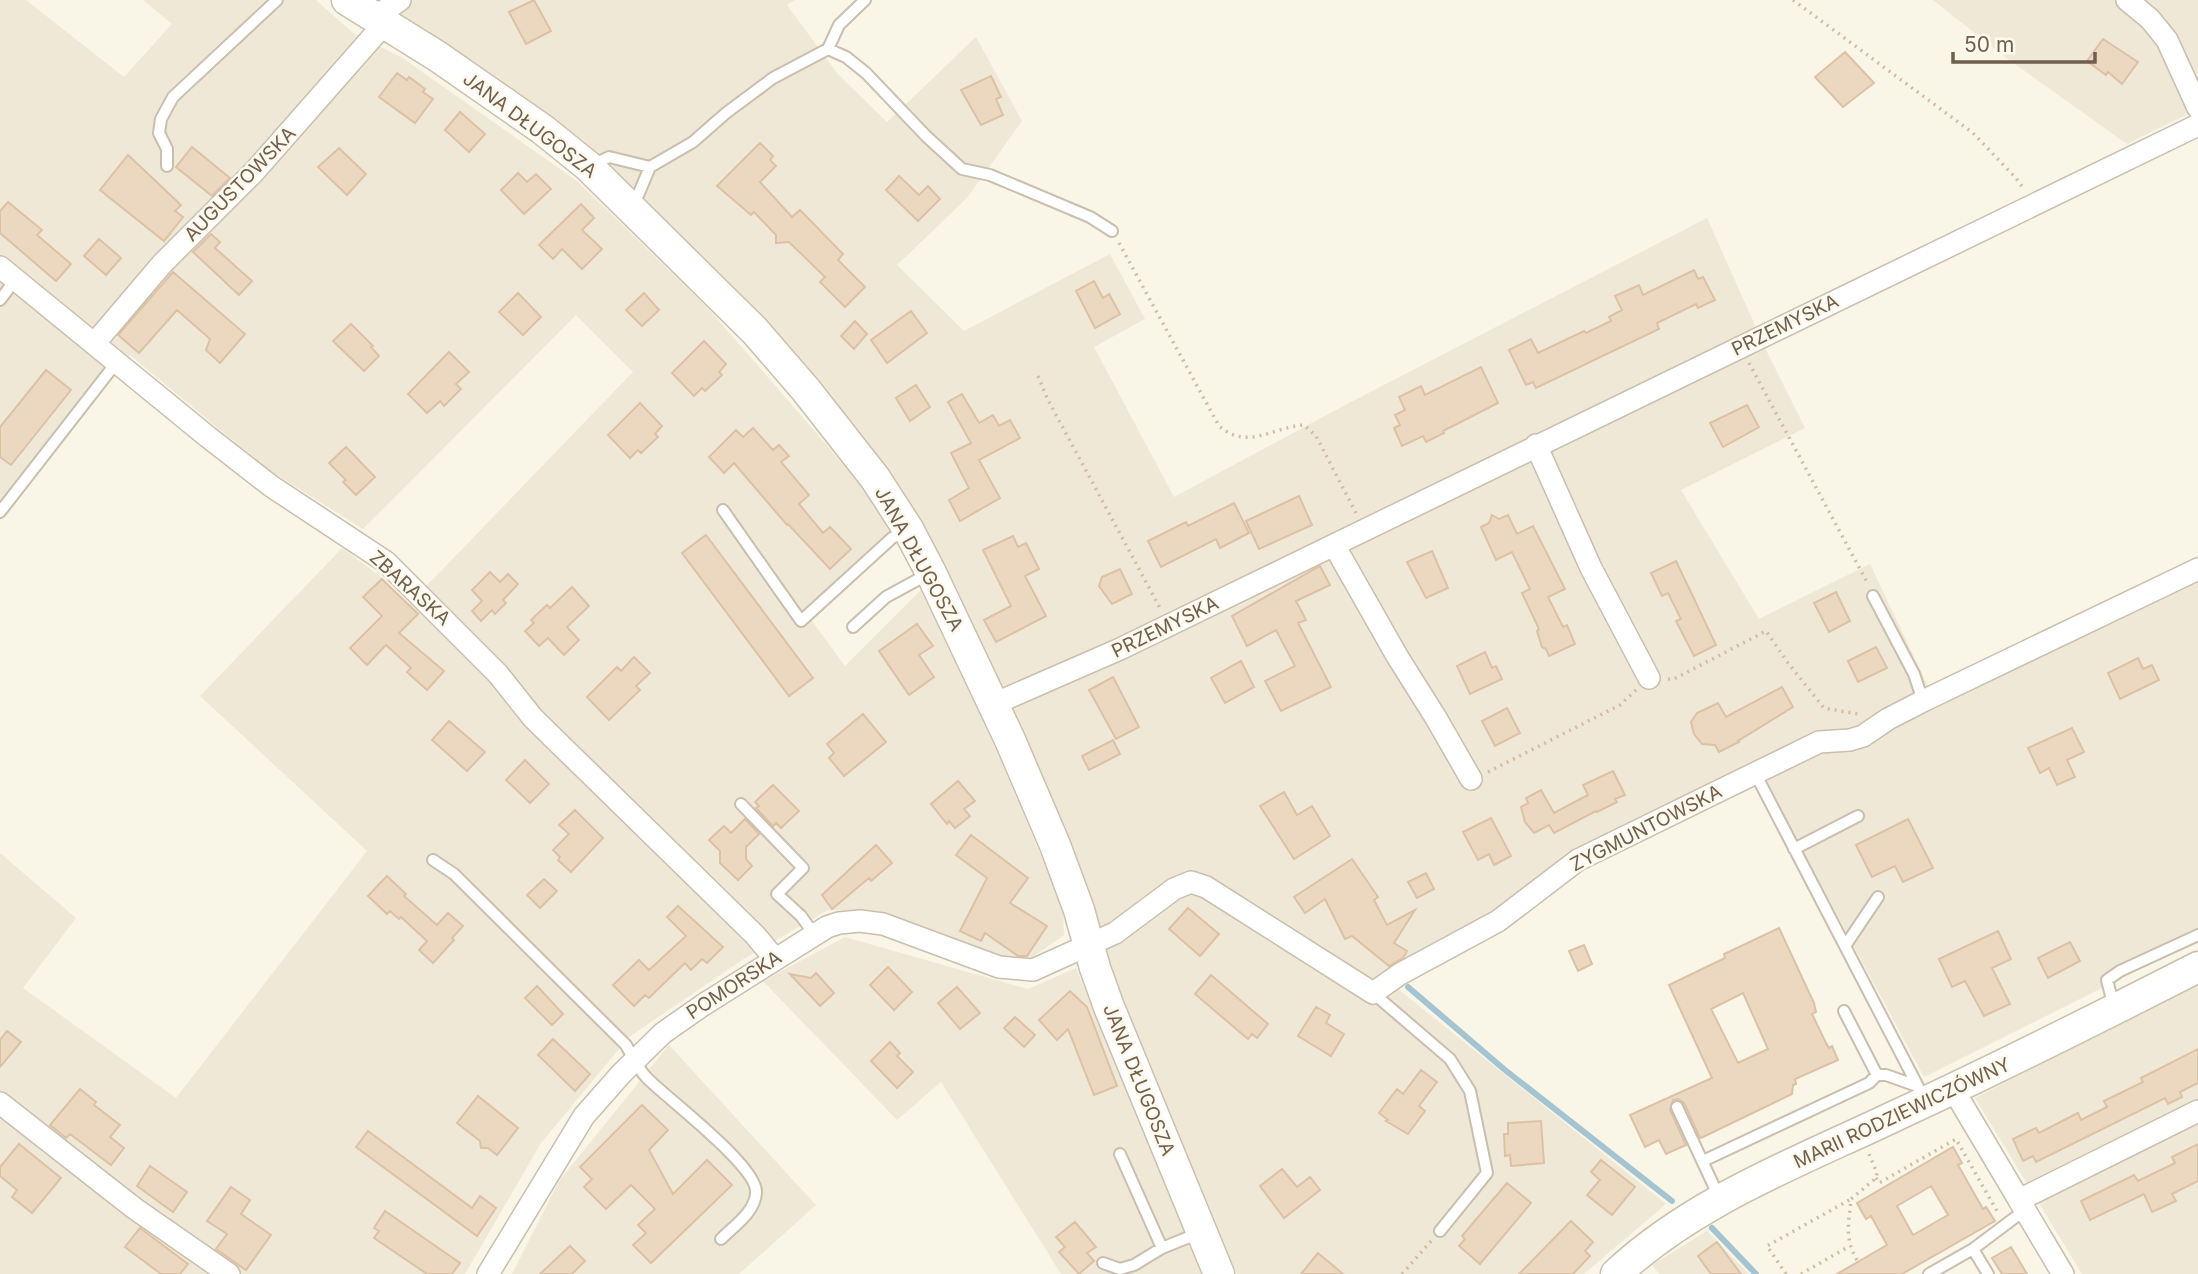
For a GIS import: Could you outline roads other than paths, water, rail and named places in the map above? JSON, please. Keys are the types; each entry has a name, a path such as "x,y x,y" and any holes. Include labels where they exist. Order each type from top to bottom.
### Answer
{"street":[{"name":"JANA DŁUGOSZA","path":"347,0 387,14 588,166 723,298 779,358 875,478 908,529 930,573 994,704 1055,845 1079,910 1109,1007 1219,1274"},
{"path":"2127,0 2150,19 2167,40 2198,108"},
{"name":"AUGUSTOWSKA","path":"94,344 162,264 253,173 387,14"},
{"name":"PRZEMYSKA","path":"994,704 1169,625 2198,125"},
{"name":"ZBARASKA","path":"8,274 271,486 386,562 498,674 533,718 755,935 775,959"},
{"path":"1536,445 1591,568 1649,678"},
{"path":"1334,545 1396,656 1471,779"},
{"name":"ZYGMUNTOWSKA","path":"1373,993 1400,974 1498,921 1578,860 1819,742 1850,740 1863,736 1923,701 2198,569"},
{"path":"1089,946 1115,933 1174,889 1191,882 1206,887 1373,993"},
{"name":"POMORSKA","path":"488,1274 584,1116 634,1061 663,1033 702,1004 814,934 839,923 883,924 999,967 1017,970 1033,970 1089,946"},
{"name":"MARII RODZIEWICZÓWNY","path":"1616,1274 1648,1247 1721,1199 1859,1133 1922,1094 1953,1089 2198,967"},
{"path":"1953,1089 2063,1274"},
{"path":"0,1102 134,1208 229,1274"},
{"path":"2022,1205 2198,1111"}],"lane":[{"path":"167,166 167,149 159,133 160,120 173,97 276,0"},
{"path":"632,209 650,167 692,142 773,78 828,48 838,25 865,0"},
{"path":"828,48 846,57 866,73 926,136 962,169 990,175 1090,217 1112,231"},
{"path":"588,166 609,157 650,167"},
{"path":"0,300 8,274"},
{"path":"0,512 116,363"},
{"path":"723,510 801,621 892,538 908,529"},
{"path":"853,627 886,597 930,573"},
{"path":"1873,596 1908,663 1923,701"},
{"path":"1755,773 1922,1094"},
{"path":"741,804 803,868 777,894 801,916 814,934"},
{"path":"1794,849 1858,816"},
{"path":"433,860 454,874 626,1045 646,1077 711,1134 753,1179 757,1192 752,1209 721,1239"},
{"path":"1845,946 1878,897"},
{"path":"2115,1010 2107,980 2120,971 2198,934"},
{"path":"1373,993 1450,1059 1469,1091 1488,1173 1440,1231"},
{"path":"1844,1011 1877,1075"},
{"path":"1703,1161 1869,1083 1877,1075 1886,1075 1922,1094"},
{"path":"1677,1107 1721,1199"},
{"path":"1120,1154 1162,1248"},
{"path":"1928,1274 1973,1249 2005,1225 2022,1205"},
{"path":"1103,1262 1120,1269 1134,1265 1162,1248 1202,1232"},
{"path":"1973,1249 1988,1274"}],"waterway":[{"path":"1408,987 1505,1070 1672,1201"},
{"path":"1712,1228 1756,1274"}]}
